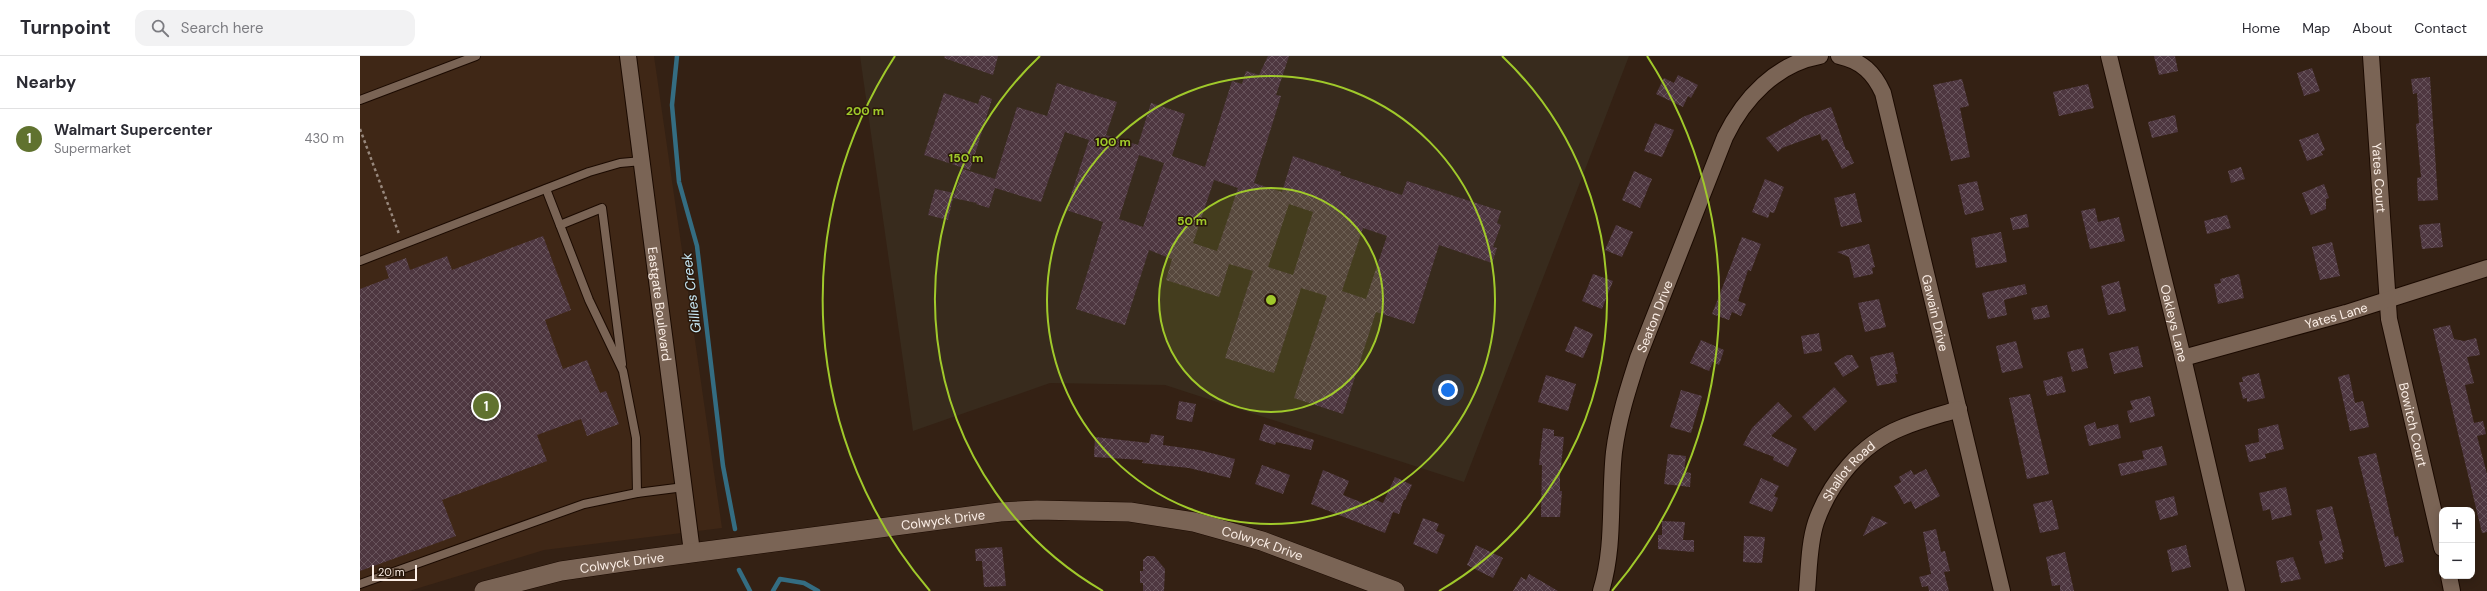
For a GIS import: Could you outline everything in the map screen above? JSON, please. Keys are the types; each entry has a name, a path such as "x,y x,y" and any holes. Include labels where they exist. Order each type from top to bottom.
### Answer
{"street":[{"name":"Eastgate Boulevard","path":"628,56 692,552"},
{"name":"Seaton Drive","path":"1601,591 1610,550 1614,453 1619,424 1638,358 1732,123 1749,98 1783,70 1820,56"},
{"name":"Gawain Drive","path":"1839,56 1850,58 1870,71 1883,93 2002,591"},
{"name":"Oakleys Lane","path":"2108,56 2183,358 2237,591"},
{"name":"Yates Court","path":"2371,56 2387,300"},
{"name":"Yates Lane","path":"2183,358 2387,300 2487,268"},
{"name":"Bowitch Court","path":"2387,300 2393,343 2441,543"},
{"name":"Shallot Road","path":"1807,591 1816,522 1827,496 1841,474 1870,446 1885,435 1900,428 1959,409"},
{"name":"Colwyck Drive","path":"484,591 561,571 692,552 1000,512 1037,510 1130,512 1194,522 1234,532 1395,591"},
{"path":"2450,579 2452,591"}],"lane":[{"path":"360,100 476,56"},
{"path":"360,262 589,172 620,163 642,161"},
{"path":"546,189 589,300 623,371"},
{"path":"560,225 602,208 623,371 636,438 637,492"},
{"path":"360,584 584,504 637,492 684,487"}],"path":[{"path":"360,129 404,244"}],"shaded area":[{"path":"360,56 654,56 722,528 544,550 409,591 360,591"},
{"path":"860,56 1629,56 1464,482 1165,385 1050,383 913,431"}],"building":[{"path":"945,56 998,56 993,75 944,58"},
{"path":"1268,56 1289,56 1276,95 1281,96 1254,183 1282,192 1293,156 1341,172 1340,175 1402,195 1407,181 1501,211 1497,223 1501,225 1493,247 1497,248 1492,263 1439,245 1414,324 1376,312 1343,414 1294,398 1327,296 1301,288 1274,373 1225,358 1253,271 1229,264 1219,297 1166,280 1172,259 1149,250 1125,325 1076,309 1103,222 1066,210 1089,140 1065,132 1041,202 995,188 989,208 976,204 977,203 953,198 963,169 995,179 1017,107 1047,116 1057,83 1117,102 1106,135 1138,145 1151,103 1185,114 1172,156 1205,167 1232,81 1242,84 1246,71 1259,75","holes":["1139,155 1164,163 1143,227 1119,219","1214,180 1238,188 1217,251 1193,243","1289,204 1313,212 1293,275 1268,267","1363,228 1387,236 1366,299 1342,291"]},
{"path":"2154,56 2175,56 2178,71 2159,75"},
{"path":"2312,68 2320,91 2304,96 2297,73"},
{"path":"1678,75 1698,85 1691,98 1688,96 1683,107 1656,94 1664,78 1674,83"},
{"path":"2430,77 2438,200 2418,201 2417,178 2421,177 2416,124 2419,123 2417,93 2413,94 2411,79"},
{"path":"1962,79 1969,106 1960,108 1970,157 1951,161 1933,85"},
{"path":"2088,84 2094,108 2059,116 2053,92"},
{"path":"944,93 978,104 981,95 992,99 970,170 924,155"},
{"path":"1831,107 1846,150 1848,150 1854,163 1842,169 1827,139 1822,141 1820,134 1782,148 1778,152 1766,138 1805,116"},
{"path":"2175,115 2178,132 2152,138 2148,122"},
{"path":"1655,123 1674,130 1662,157 1644,151"},
{"path":"2318,133 2325,150 2321,152 2323,155 2307,161 2299,140"},
{"path":"2241,167 2245,179 2231,183 2228,171"},
{"path":"1634,171 1652,179 1640,208 1622,200"},
{"path":"1765,179 1784,187 1774,213 1770,212 1768,218 1752,212"},
{"path":"1977,181 1984,210 1965,215 1958,185"},
{"path":"2324,184 2329,198 2326,199 2326,209 2311,215 2302,193"},
{"path":"935,189 954,193 948,220 928,215"},
{"path":"1855,193 1862,222 1841,227 1834,198"},
{"path":"2095,208 2098,222 2119,217 2125,241 2090,249 2081,211"},
{"path":"2027,214 2029,227 2013,230 2010,218"},
{"path":"2227,215 2231,228 2207,234 2204,221"},
{"path":"2440,223 2443,247 2422,249 2419,225"},
{"path":"1616,225 1633,232 1622,257 1605,250"},
{"path":"2001,232 2007,262 1976,268 1971,238"},
{"path":"543,236 571,310 545,320 563,369 587,360 600,393 606,391 619,424 587,436 581,419 537,435 547,461 442,500 456,536 360,571 360,289 389,278 385,266 406,258 410,270 447,256 452,270"},
{"path":"1742,237 1761,244 1751,271 1748,270 1738,301 1746,304 1741,316 1732,312 1729,320 1712,314"},
{"path":"2332,242 2340,276 2320,280 2312,247"},
{"path":"1869,244 1875,267 1872,268 1873,274 1854,278 1849,257 1837,252"},
{"path":"1593,274 1613,281 1602,309 1582,301"},
{"path":"2239,274 2244,298 2218,304 2214,284 2221,283 2220,279"},
{"path":"2119,281 2126,311 2108,315 2101,286"},
{"path":"2025,284 2027,294 2004,300 2007,315 1988,319 1982,293"},
{"path":"1879,299 1886,327 1865,332 1858,303"},
{"path":"2047,305 2050,317 2034,320 2031,308"},
{"path":"2450,325 2454,339 2464,341 2476,338 2480,355 2467,357 2474,383 2465,385 2474,423 2483,421 2486,434 2477,436 2487,474 2487,532 2482,533 2433,329"},
{"path":"1575,326 1593,334 1583,358 1565,351"},
{"path":"1819,333 1822,351 1804,354 1801,336"},
{"path":"1701,340 1724,350 1719,365 1713,362 1709,371 1690,363"},
{"path":"2016,341 2023,368 2002,373 1996,346"},
{"path":"2138,346 2143,367 2114,374 2109,353"},
{"path":"2083,348 2088,368 2072,372 2067,352"},
{"path":"1893,352 1898,374 1895,374 1897,382 1877,386 1870,357"},
{"path":"1847,355 1852,355 1859,367 1843,377 1834,363"},
{"path":"2259,373 2265,398 2247,402 2247,398 2243,399 2239,382 2243,382 2242,377"},
{"path":"2349,374 2355,403 2363,401 2369,427 2350,431 2338,377"},
{"path":"1546,375 1576,384 1568,411 1538,402"},
{"path":"2062,376 2066,392 2047,396 2043,381"},
{"path":"1834,387 1847,401 1815,431 1802,417"},
{"path":"1681,390 1702,396 1691,433 1670,427"},
{"path":"2030,394 2049,474 2027,479 2009,398"},
{"path":"2150,396 2155,416 2130,423 2127,411 2133,409 2130,401"},
{"path":"1179,401 1196,404 1192,422 1176,419"},
{"path":"1778,402 1792,416 1771,436 1797,449 1788,467 1773,460 1774,457 1743,445 1752,428"},
{"path":"2095,422 2097,429 2118,424 2121,438 2089,446 2084,426"},
{"path":"1264,424 1314,440 1311,450 1276,442 1275,445 1259,440"},
{"path":"2278,424 2284,449 2265,454 2266,458 2249,462 2245,445 2259,442 2258,429"},
{"path":"1543,428 1554,430 1554,436 1564,437 1560,475 1560,491 1562,491 1560,517 1541,517 1542,465 1539,465"},
{"path":"1151,434 1164,436 1163,445 1199,450 1235,459 1230,478 1189,468 1142,463 1143,460 1094,457 1095,437 1149,443"},
{"path":"2162,446 2167,465 2121,476 2118,464 2144,459 2142,451"},
{"path":"2376,453 2395,537 2398,536 2404,562 2385,567 2358,457"},
{"path":"1668,454 1686,456 1684,472 1691,473 1690,487 1664,484"},
{"path":"1262,465 1290,475 1283,494 1255,484"},
{"path":"1926,469 1940,496 1915,509 1911,501 1904,504 1894,486 1901,482 1899,477 1911,470 1914,475"},
{"path":"1323,470 1349,481 1343,495 1368,505 1371,498 1383,503 1395,477 1412,485 1405,500 1404,499 1399,514 1393,512 1385,533 1311,504"},
{"path":"1761,478 1779,486 1774,496 1778,498 1772,512 1749,503"},
{"path":"2286,487 2292,515 2272,520 2270,509 2263,511 2259,493"},
{"path":"2174,496 2178,515 2160,520 2155,501"},
{"path":"2052,500 2059,529 2040,533 2033,504"},
{"path":"2332,506 2344,552 2342,553 2343,559 2325,564 2319,541 2323,540 2316,510"},
{"path":"1872,516 1888,523 1863,536"},
{"path":"1423,518 1439,524 1436,531 1445,535 1437,554 1413,544"},
{"path":"1662,521 1685,522 1683,540 1694,540 1694,552 1658,549 1658,535 1662,535"},
{"path":"1936,529 1941,552 1945,551 1950,571 1944,572 1949,591 1929,591 1928,586 1922,587 1919,577 1931,574 1923,532"},
{"path":"1744,536 1765,537 1762,563 1743,562"},
{"path":"1476,545 1503,558 1493,578 1467,565"},
{"path":"2186,545 2191,567 2172,572 2167,550"},
{"path":"1002,547 1006,586 984,587 982,561 976,561 975,549"},
{"path":"2065,552 2074,591 2060,591 2060,585 2052,586 2046,557"},
{"path":"1147,556 1154,556 1165,569 1164,591 1143,591 1143,583 1140,583 1140,571 1143,571 1143,560"},
{"path":"2293,557 2301,579 2281,583 2276,561"},
{"path":"1529,574 1558,591 1513,591 1521,577 1526,580"}],"waterway":[{"name":"Gillies Creek","path":"677,56 672,105 679,182 697,246 723,466 735,529"},
{"name":"Gillies Creek","path":"739,570 750,591"},
{"name":"Gillies Creek","path":"773,591 780,579 804,583 818,591"}],"place":[{"name":"Walmart Supercenter","path":"486,406"}]}
